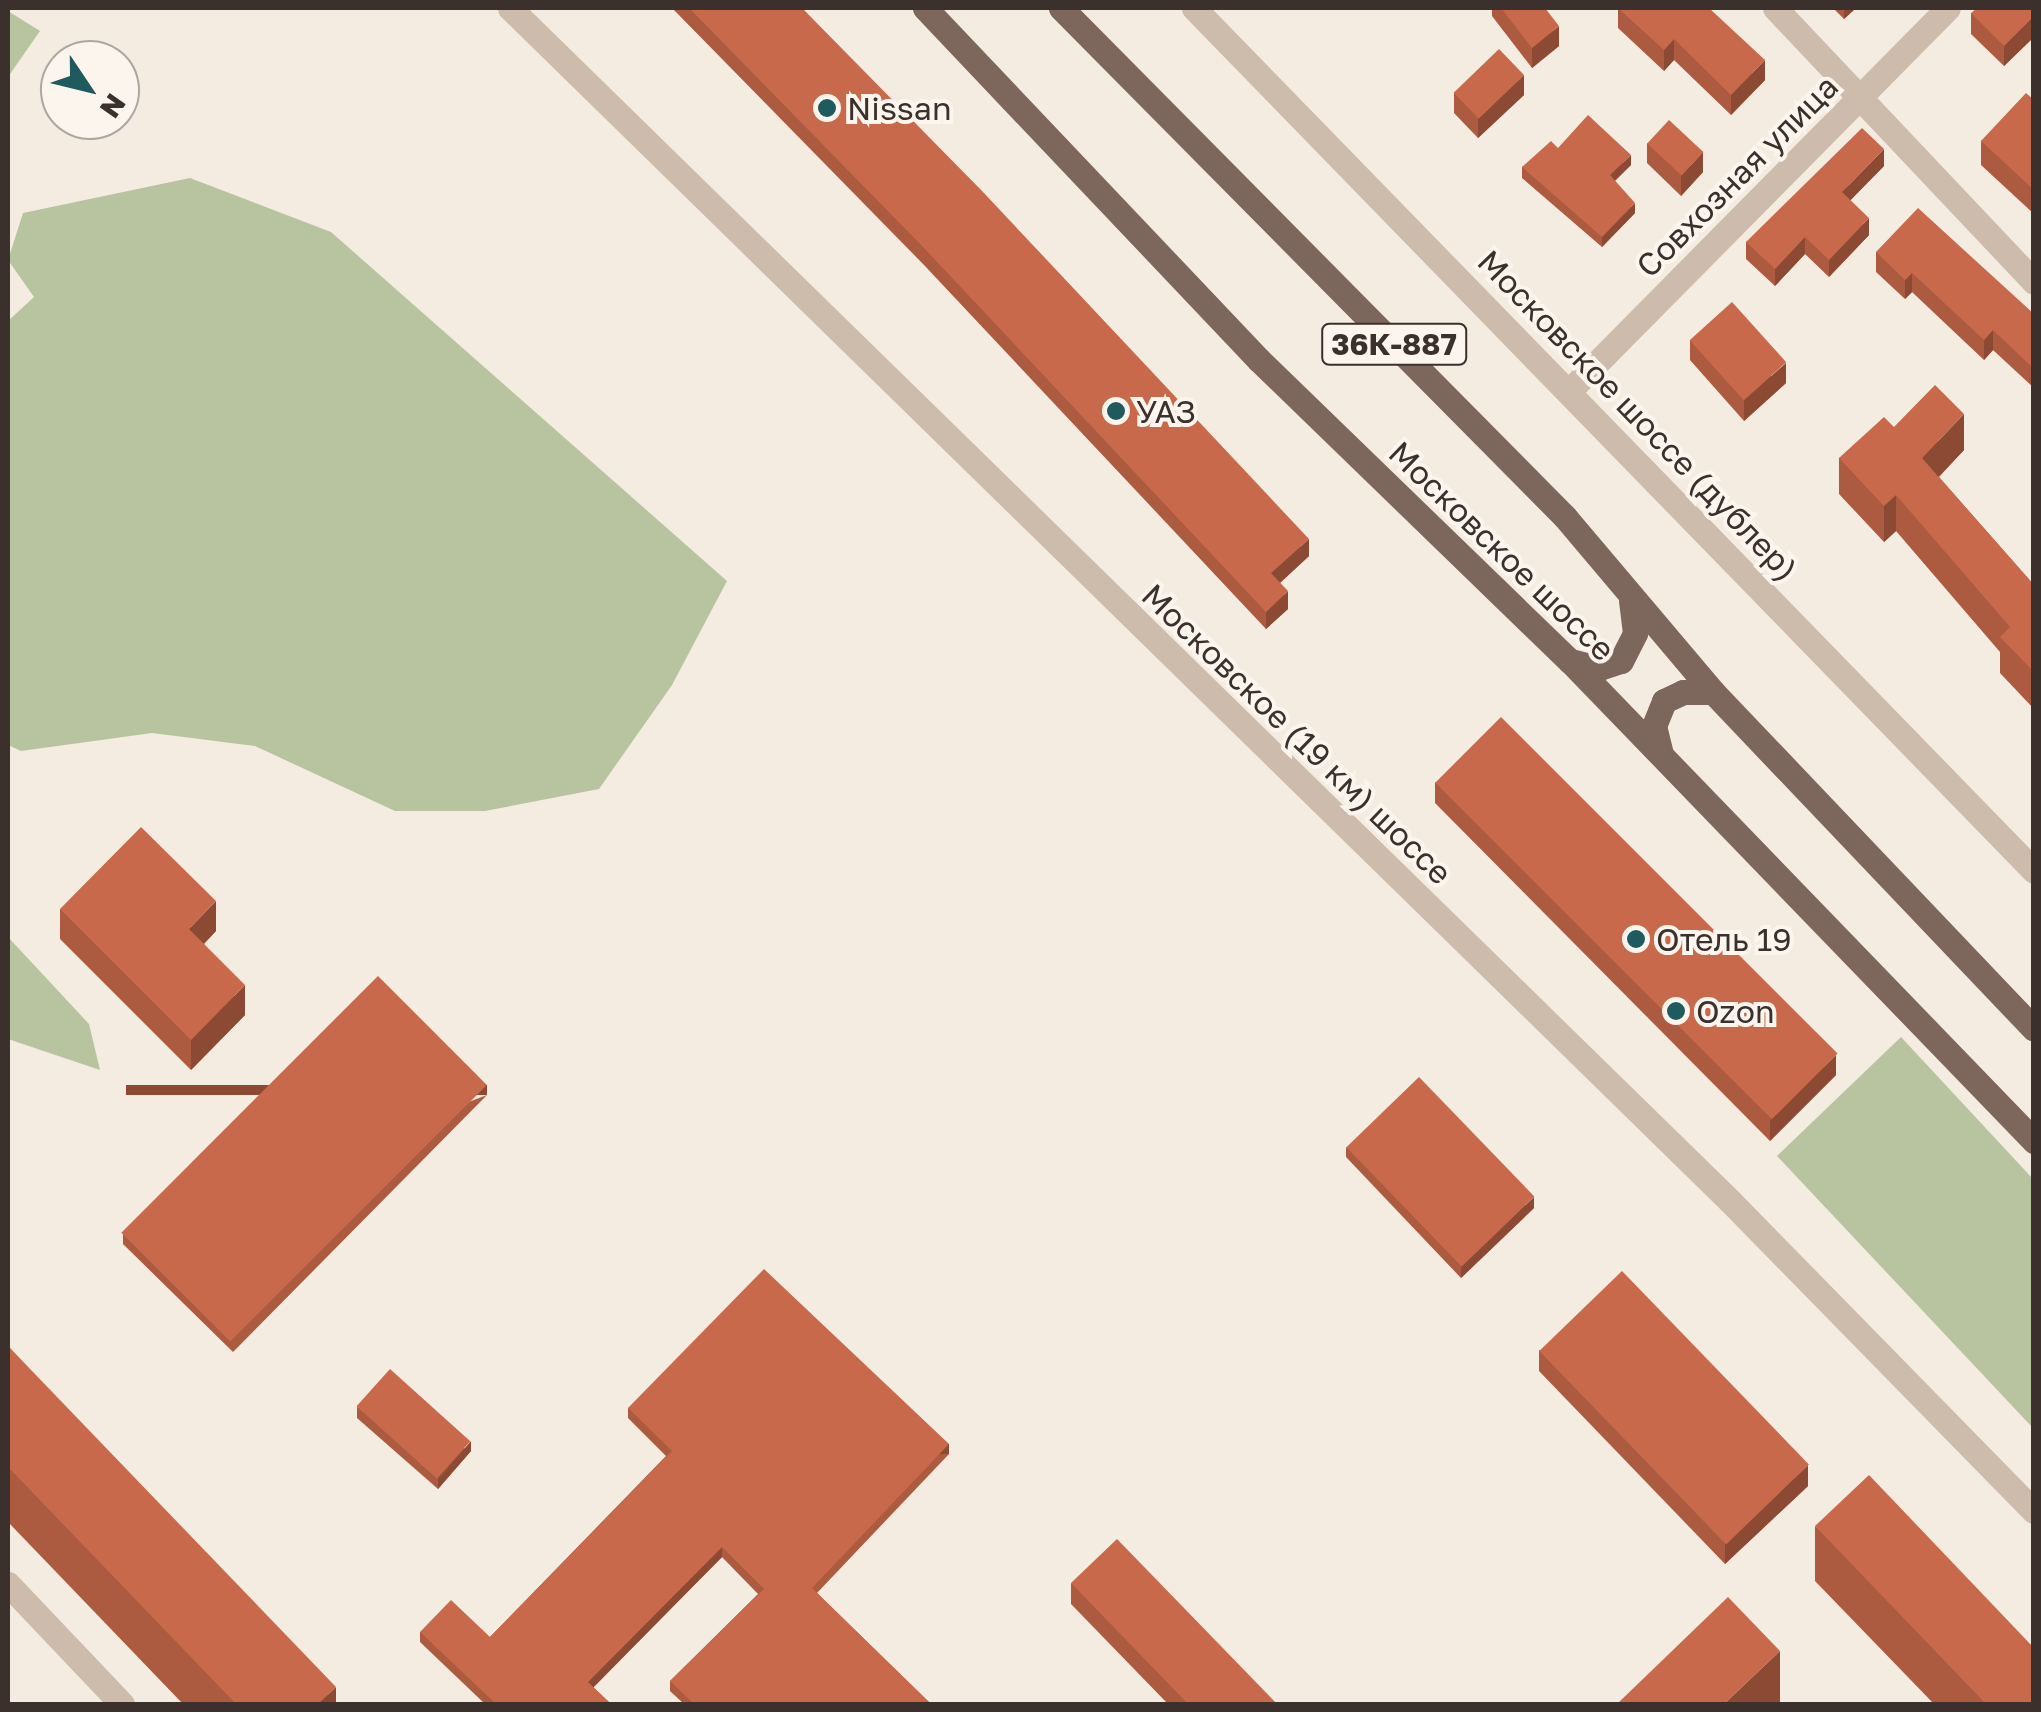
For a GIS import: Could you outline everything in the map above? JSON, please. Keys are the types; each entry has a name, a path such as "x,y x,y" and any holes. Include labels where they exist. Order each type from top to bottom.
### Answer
{"main road":[{"name":"Московское шоссе","path":"925,8 1259,360 1570,661 2034,1142"},
{"name":"Московское шоссе","path":"1061,8 1566,517 1630,601 1713,692 2034,1029"},
{"path":"1570,661 1598,668 1622,662 1634,633 1630,601"},
{"path":"1661,754 1654,726 1664,700 1682,692 1713,692"}],"street":[{"name":"Московское (19 км) шоссе","path":"510,8 1730,1201 2034,1511"},
{"name":"Московское шоссе (дублер)","path":"1194,8 2034,870"},
{"path":"1775,8 2034,282"},
{"name":"Совхозная улица","path":"1570,390 1948,8"},
{"path":"8,1584 122,1704"}],"green space":[{"path":"8,11 40,31 8,77"},
{"path":"190,178 331,232 727,581 672,685 599,789 485,811 395,811 255,746 152,733 21,751 8,745 8,321 34,297 8,260 23,213"},
{"path":"8,937 89,1024 100,1070 8,1039"},
{"path":"1901,1037 2033,1179 2033,1428 1777,1156"}],"building":[{"path":"689,8 802,8 983,192 1309,539 1271,573 1288,591 1266,612 924,248"},
{"path":"1501,8 1545,8 1559,26 1532,48"},
{"path":"1618,8 1709,8 1765,60 1731,95 1674,39 1664,50"},
{"path":"1977,8 2034,8 2034,16 2004,46 1971,13"},
{"path":"1499,49 1524,75 1479,119 1454,93"},
{"path":"2026,93 2034,100 2034,190 1981,141"},
{"path":"1588,115 1631,155 1610,175 1635,203 1602,237 1522,167 1551,141 1558,148"},
{"path":"1669,120 1703,152 1682,175 1647,143"},
{"path":"1862,128 1884,149 1842,192 1869,218 1829,260 1805,237 1775,269 1746,242"},
{"path":"1918,208 2034,314 2034,369 1993,330 1984,340 1912,273 1905,280 1876,252"},
{"path":"1732,302 1786,362 1744,400 1690,340"},
{"path":"1935,385 1964,414 1922,458 2034,585 2034,672 2000,637 2010,627 1896,495 1884,506 1839,458 1884,417 1894,427"},
{"name":"Отель 19","path":"1501,717 1838,1054 1772,1119 1435,783"},
{"path":"141,827 216,901 189,929 245,985 191,1040 60,909"},
{"path":"378,976 487,1085 230,1342 121,1233"},
{"path":"1419,1077 1534,1196 1462,1267 1346,1147"},
{"path":"764,1269 949,1444 812,1588 931,1704 694,1704 670,1681 764,1589 722,1547 588,1682 611,1704 496,1704 420,1632 451,1600 490,1637 672,1451 628,1408"},
{"path":"1622,1271 1809,1465 1726,1544 1539,1351"},
{"path":"8,1346 336,1687 318,1704 236,1704 8,1467"},
{"path":"390,1369 470,1441 437,1478 357,1406"},
{"path":"1869,1475 2034,1648 2034,1704 1986,1704 1815,1526"},
{"path":"1117,1539 1277,1704 1188,1704 1071,1583"},
{"path":"1728,1597 1780,1651 1724,1704 1617,1704"}],"place":[{"name":"Nissan","path":"827,108"},
{"name":"УАЗ","path":"1116,411"},
{"name":"Отель 19","path":"1636,939"},
{"name":"Ozon","path":"1676,1011"}]}
